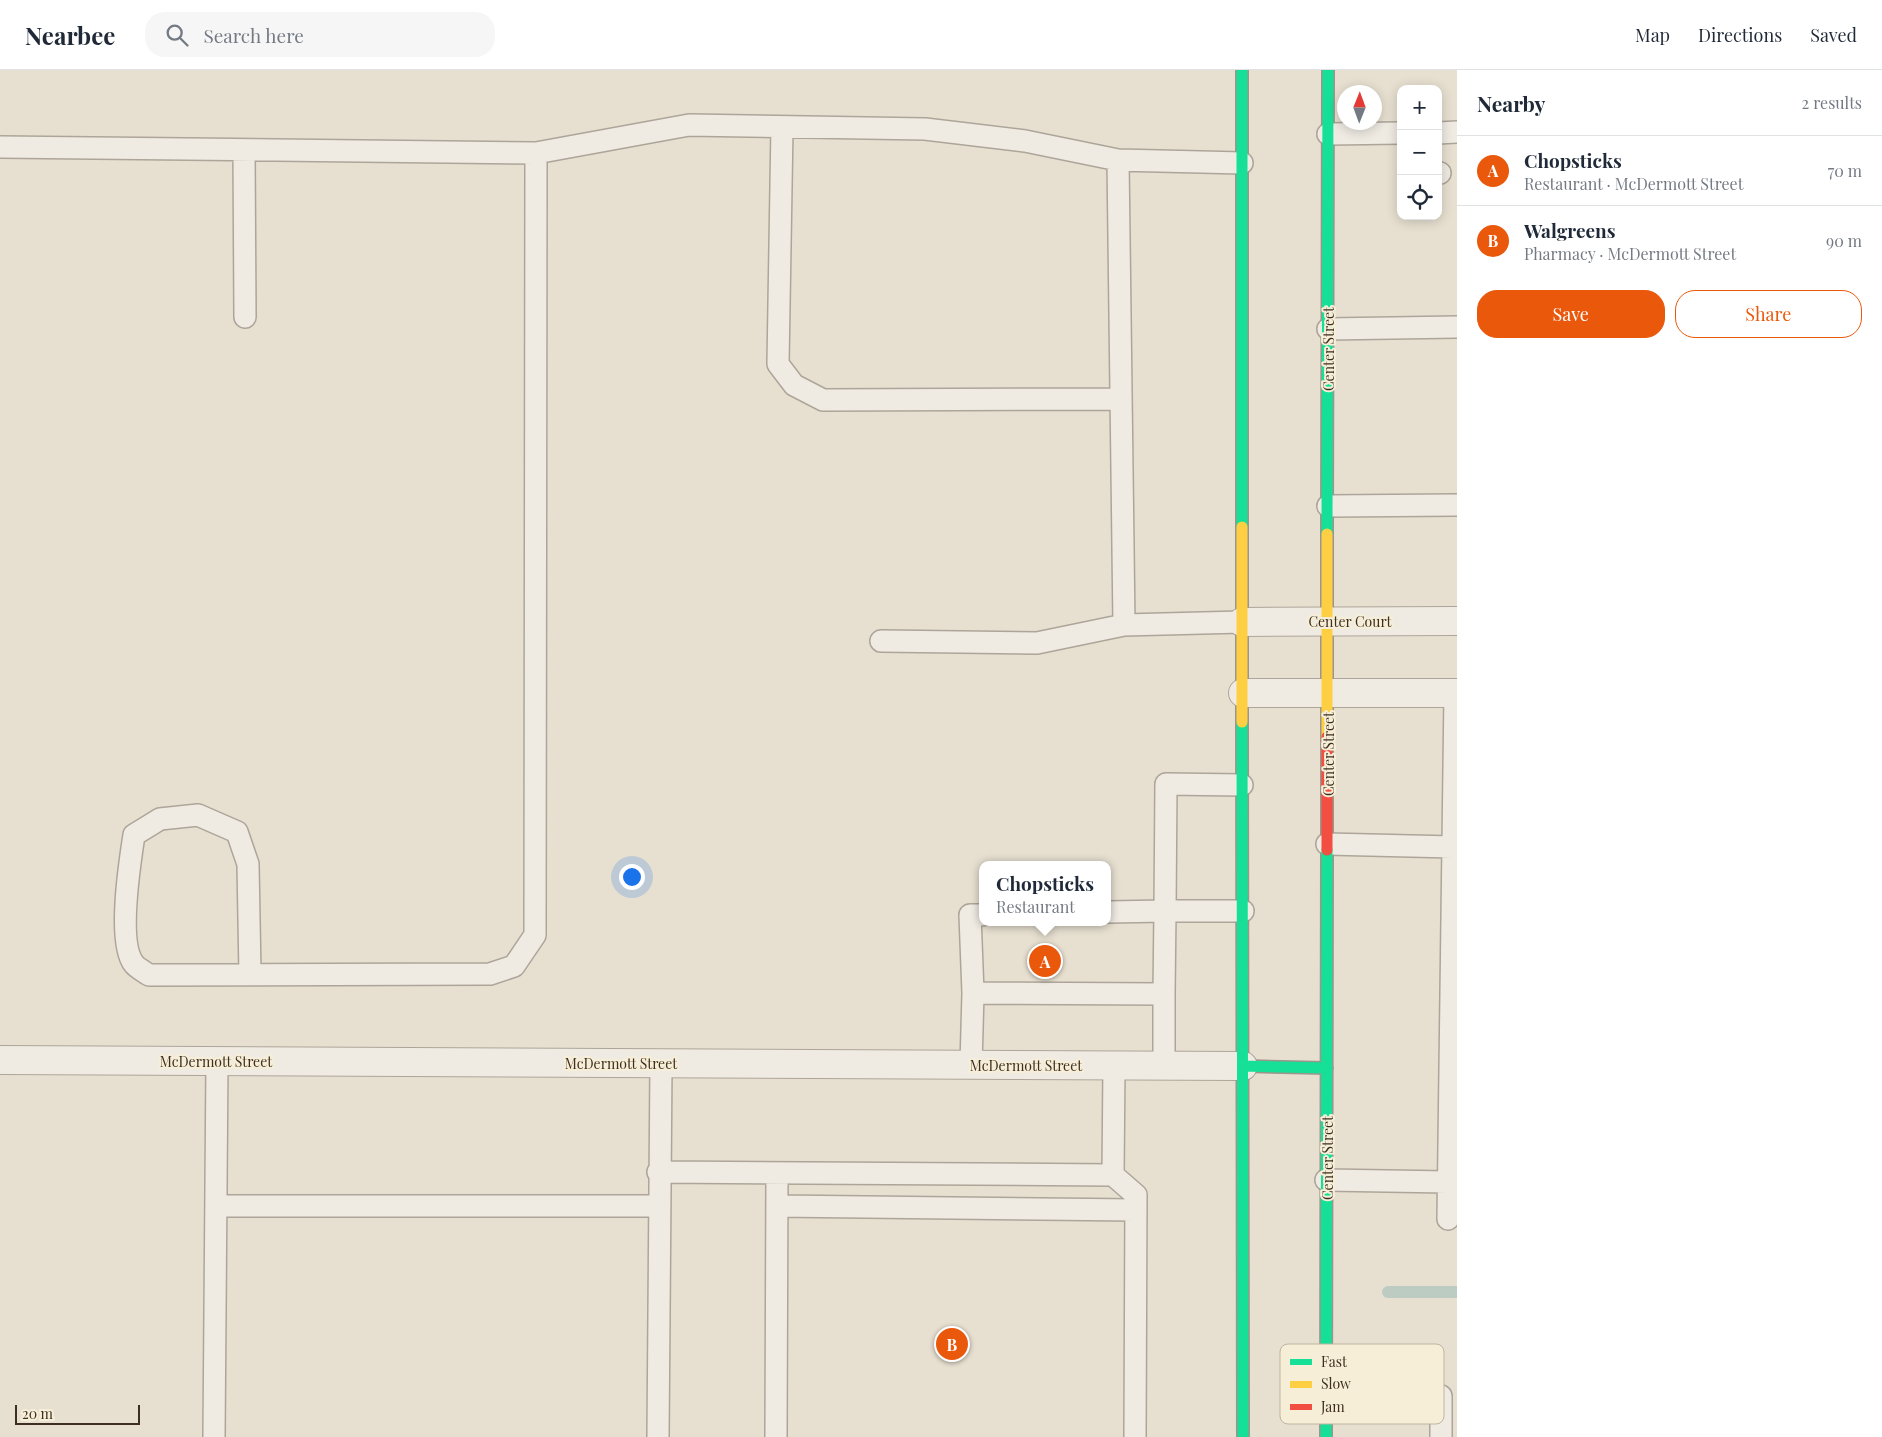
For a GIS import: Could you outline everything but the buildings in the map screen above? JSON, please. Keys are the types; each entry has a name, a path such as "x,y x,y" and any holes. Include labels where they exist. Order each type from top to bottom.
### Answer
{"main road":[{"path":"1242,70 1244,1437"},
{"name":"Center Street","path":"1326,1344 1328,70"},
{"path":"1243,1066 1327,1068"},
{"name":"Center Street","path":"1326,1424 1326,1437"}],"street":[{"name":"Center Court","path":"1242,622 1457,621"},
{"path":"1243,693 1456,693"},
{"name":"McDermott Street","path":"0,1060 1243,1066"}],"lane":[{"path":"0,147 536,153 690,125 925,129 1025,141 1118,160 1242,163"},
{"path":"782,127 778,364 794,385 823,400 1121,400"},
{"path":"1442,132 1457,132"},
{"path":"1328,134 1397,133"},
{"path":"244,150 245,317"},
{"path":"250,975 248,864 237,832 198,815 160,818 134,835 127,884 126,942 133,964 149,975 250,975 490,974 514,966 535,934 536,153"},
{"path":"1118,160 1124,625"},
{"path":"1328,329 1457,327"},
{"path":"1328,506 1457,505"},
{"path":"881,641 1037,643 1124,625 1242,622"},
{"path":"1448,1219 1452,847 1456,693"},
{"path":"1164,1065 1166,784 1242,785"},
{"path":"1327,844 1452,847"},
{"path":"1111,912 1243,911"},
{"path":"971,1065 973,994 970,915 979,915"},
{"path":"973,994 1164,994"},
{"path":"214,1437 217,1061"},
{"path":"658,1437 658,1172 661,1064"},
{"path":"1113,1175 1114,1065"},
{"path":"658,1172 1113,1175 1136,1195 1134,1437"},
{"path":"776,1437 777,1173"},
{"path":"1326,1180 1448,1182"},
{"path":"216,1206 658,1206"},
{"path":"777,1206 1136,1210"},
{"path":"1444,1420 1449,1391"},
{"path":"1441,1437 1443,1424"}],"waterway":[{"path":"1388,1292 1457,1292"}],"traffic: fast":[{"path":"1242,70 1242,527"},
{"path":"1327,534 1328,70"},
{"path":"1242,722 1243,1437"},
{"path":"1326,1344 1327,850"},
{"path":"1243,1066 1327,1068"},
{"path":"1326,1424 1326,1437"}],"traffic: slow":[{"path":"1242,527 1242,722"},
{"path":"1327,534 1327,737"}],"traffic: jam":[{"path":"1327,737 1327,850"}],"place":[{"name":"Chopsticks","path":"1045,961"},
{"name":"Walgreens","path":"952,1344"}]}
